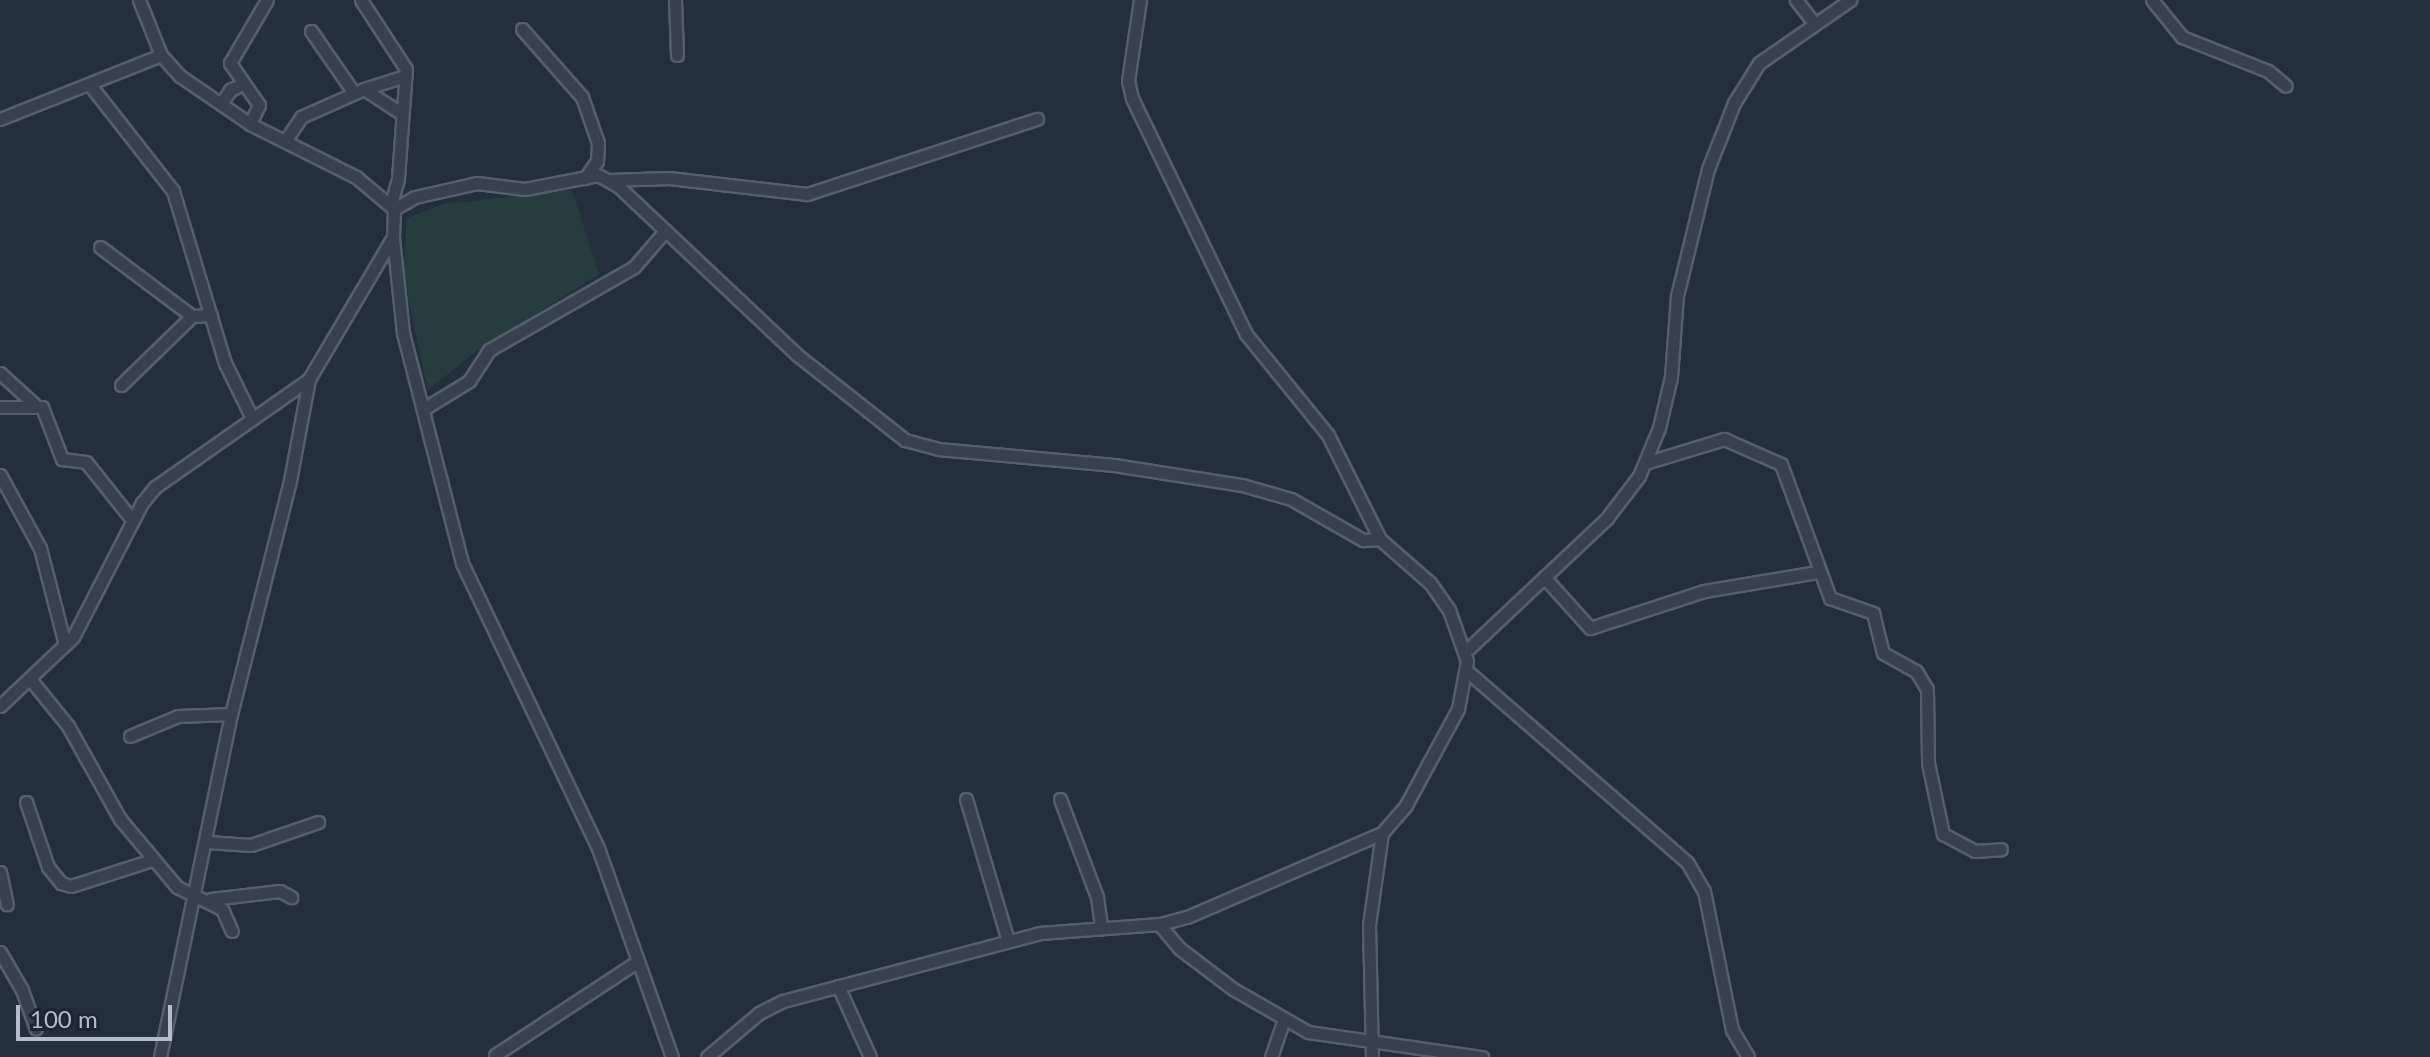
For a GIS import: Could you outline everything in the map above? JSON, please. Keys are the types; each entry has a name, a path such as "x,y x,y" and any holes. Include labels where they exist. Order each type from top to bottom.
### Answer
{"street":[{"path":"139,0 161,55 180,76 250,124 356,177 392,206"},
{"path":"250,124 259,105 230,63 267,0"},
{"path":"361,0 398,50 405,76 398,179 392,206 400,318 462,563 598,848 672,1057"},
{"path":"675,0 677,55"},
{"path":"707,1057 771,1006 838,986 1008,941 1101,926 1159,924 1225,903 1382,833 1406,805 1446,735 1467,671 1465,652 1438,595 1380,539 1328,435 1258,350 1231,309 1132,98 1128,81 1140,0"},
{"path":"1796,0 1814,23"},
{"path":"1465,652 1607,518 1645,463 1671,377 1677,296 1716,145 1749,75 1814,23 1850,0"},
{"path":"2152,0 2182,37 2268,71 2286,86"},
{"path":"522,29 582,97 598,143 597,161 585,178"},
{"path":"311,31 359,91 402,114"},
{"path":"0,119 161,55"},
{"path":"285,141 301,117 359,91 405,76"},
{"path":"221,104 230,90 243,84"},
{"path":"90,85 173,191 225,363 252,418"},
{"path":"392,206 415,197 477,183 525,189 585,178 669,178 807,194 1037,119"},
{"path":"609,180 796,354 905,440 991,456 1114,465 1242,485 1302,504 1363,540 1380,539"},
{"path":"425,408 469,381 489,350 634,267 665,231"},
{"path":"160,1057 196,898 231,714 290,481 309,379 393,237"},
{"path":"100,247 192,316 211,315"},
{"path":"121,385 192,316"},
{"path":"0,373 48,414 62,459 86,462 133,521"},
{"path":"0,706 65,645 85,620 133,521 155,487 183,463 309,379"},
{"path":"0,407 34,404"},
{"path":"1645,463 1724,439 1773,457 1788,473 1817,572 1835,602 1873,613 1883,653 1916,671 1927,689 1928,763 1943,834 1975,851 2001,849"},
{"path":"0,475 40,548 65,645"},
{"path":"1544,577 1590,628 1704,591 1817,572"},
{"path":"1467,671 1687,862 1704,891 1732,1030 1748,1057"},
{"path":"30,679 68,726 109,806 177,887 196,898 268,892 291,897"},
{"path":"130,736 178,716 231,714"},
{"path":"966,799 1008,941"},
{"path":"1060,799 1097,897 1101,926"},
{"path":"26,802 51,874 61,883 71,886 152,860"},
{"path":"207,842 251,845 318,822"},
{"path":"1372,1057 1369,925 1382,833"},
{"path":"0,872 7,904"},
{"path":"211,899 232,931"},
{"path":"1159,924 1189,956 1283,1022 1327,1037 1370,1040 1482,1057"},
{"path":"0,952 36,1029"},
{"path":"495,1055 638,961"},
{"path":"838,986 870,1057"},
{"path":"1271,1057 1283,1022"}],"green space":[{"path":"572,190 599,274 474,353 428,390 403,276 407,218 444,204"}]}
